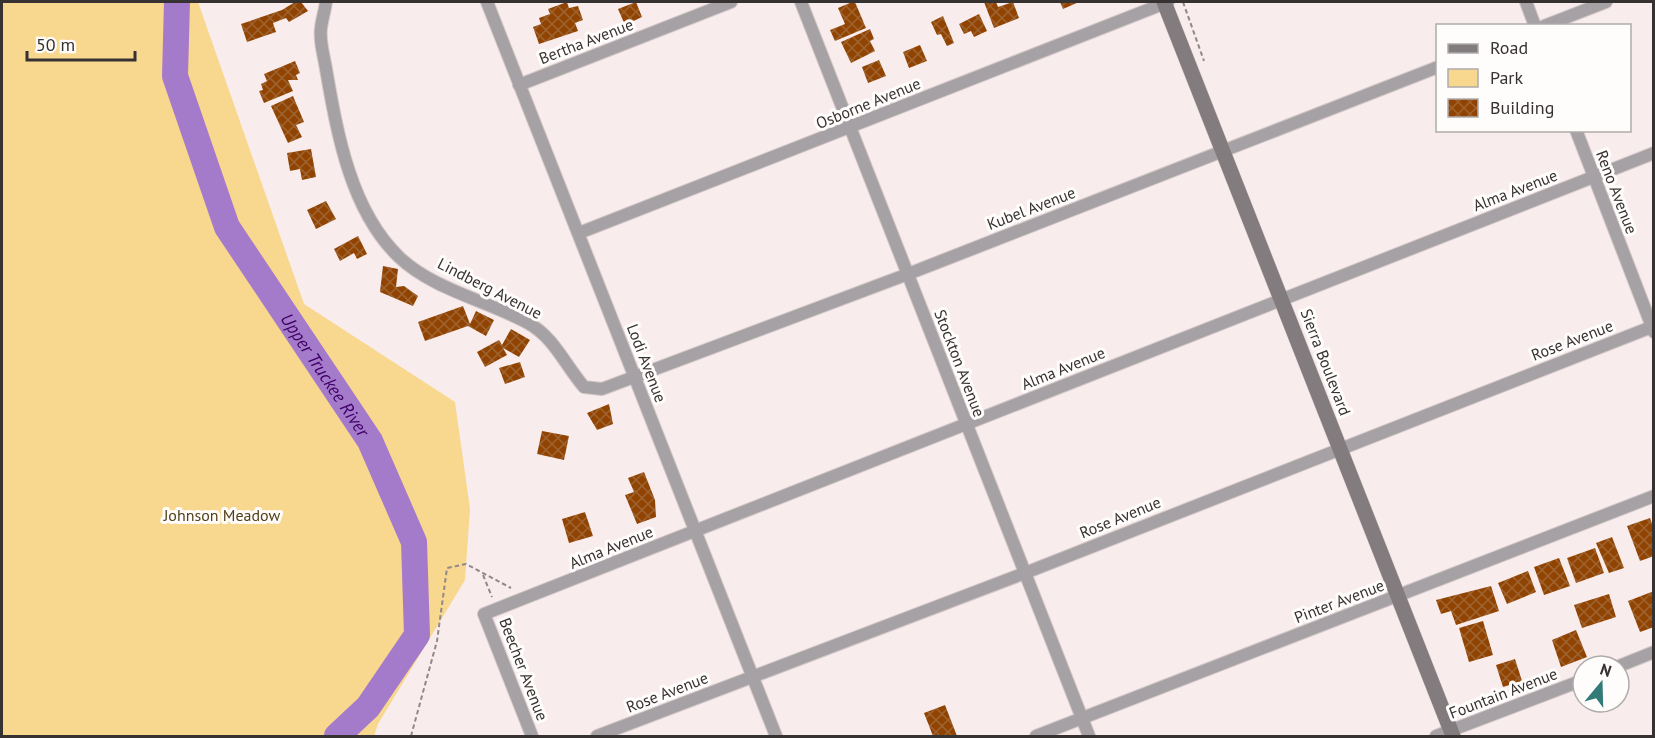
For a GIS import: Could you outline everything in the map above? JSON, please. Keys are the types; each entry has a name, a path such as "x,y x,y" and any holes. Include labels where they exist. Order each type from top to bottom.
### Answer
{"street":[{"name":"Lindberg Avenue","path":"326,2 320,30 332,102 352,178 371,221 399,257 438,282 529,323 550,339 566,367 584,387 602,389 634,376"},
{"name":"Lodi Avenue","path":"487,2 776,736"},
{"name":"Bertha Avenue","path":"519,85 731,2"},
{"name":"Stockton Avenue","path":"801,2 1089,736"},
{"name":"Osborne Avenue","path":"579,233 851,128 1166,2"},
{"name":"Sierra Boulevard","path":"1166,2 1451,734"},
{"path":"1526,2 1534,24"},
{"path":"1549,24 1606,2"},
{"name":"Kubel Avenue","path":"634,376 908,274 1436,67"},
{"name":"Reno Avenue","path":"1577,132 1653,328"},
{"name":"Alma Avenue","path":"490,612 1653,153"},
{"name":"Rose Avenue","path":"597,736 1025,573 1340,448 1653,328"},
{"name":"Pinter Avenue","path":"1036,736 1653,496"},
{"name":"Beecher Avenue","path":"490,612 532,736"},
{"path":"1631,661 1653,652"},
{"name":"Fountain Avenue","path":"1436,736 1451,734 1571,685"}],"path":[{"path":"411,736 437,641 447,568 466,564 483,575 531,597"},
{"path":"483,575 490,612"}],"green space":[{"name":"Johnson Meadow","path":"2,2 198,2 304,304 455,402 470,509 465,580 378,724 374,736 2,736"}],"building":[{"path":"295,2 301,2 308,11 289,22 286,18 273,23 276,32 247,42 241,24 282,10"},
{"path":"567,2 569,8 578,6 583,20 575,23 578,31 539,44 533,27 541,24 539,18 550,14 548,9"},
{"path":"636,2 642,17 625,25 618,9"},
{"path":"855,2 866,28 835,41 830,30 845,24 838,8"},
{"path":"984,2 996,2 998,7 1013,2 1019,18 994,28"},
{"path":"1060,2 1079,2 1063,9"},
{"path":"979,14 987,31 974,37 971,31 964,34 959,24"},
{"path":"943,16 954,43 947,46 941,34 937,35 931,22"},
{"path":"870,29 874,39 870,41 875,51 851,63 841,42"},
{"path":"920,45 927,61 909,68 903,52"},
{"path":"879,60 886,76 868,83 862,67"},
{"path":"295,61 300,73 296,75 298,80 288,80 293,91 264,103 259,91 263,90 261,84 267,81 264,74"},
{"path":"293,96 304,122 296,125 302,137 288,143 271,106"},
{"path":"311,149 316,177 302,180 300,169 290,171 287,153"},
{"path":"326,201 336,219 316,229 307,210"},
{"path":"358,236 367,254 357,259 354,253 340,261 334,249"},
{"path":"383,266 398,269 396,287 404,286 418,296 413,306 380,292"},
{"path":"463,306 470,324 476,311 494,320 486,336 468,326 425,341 418,322"},
{"path":"511,329 530,340 519,357 503,348 507,355 485,367 477,352 499,340 502,345"},
{"path":"520,362 525,377 505,384 499,368"},
{"path":"609,404 613,424 597,430 587,413"},
{"path":"542,431 569,436 564,460 537,454"},
{"path":"644,472 655,500 656,517 637,524 625,495 634,492 628,478"},
{"path":"585,512 593,536 569,543 562,519"},
{"path":"1650,518 1654,529 1654,556 1640,561 1627,526"},
{"path":"1612,537 1624,568 1609,573 1596,543"},
{"path":"1595,548 1604,573 1576,583 1567,558"},
{"path":"1559,558 1570,586 1544,595 1534,567"},
{"path":"1528,571 1536,592 1507,604 1498,583"},
{"path":"1491,586 1499,611 1456,625 1451,611 1441,614 1436,600"},
{"path":"1654,591 1654,627 1640,632 1628,601"},
{"path":"1609,594 1616,617 1582,628 1574,605"},
{"path":"1483,621 1493,655 1469,662 1459,628"},
{"path":"1576,630 1586,654 1571,654 1571,663 1561,667 1552,640"},
{"path":"1515,659 1522,681 1503,687 1496,665"},
{"path":"945,705 957,736 933,736 924,713"}],"waterway":[{"name":"Upper Truckee River","path":"177,2 175,76 227,227 370,441 414,542 417,635 368,707 337,736"}]}
